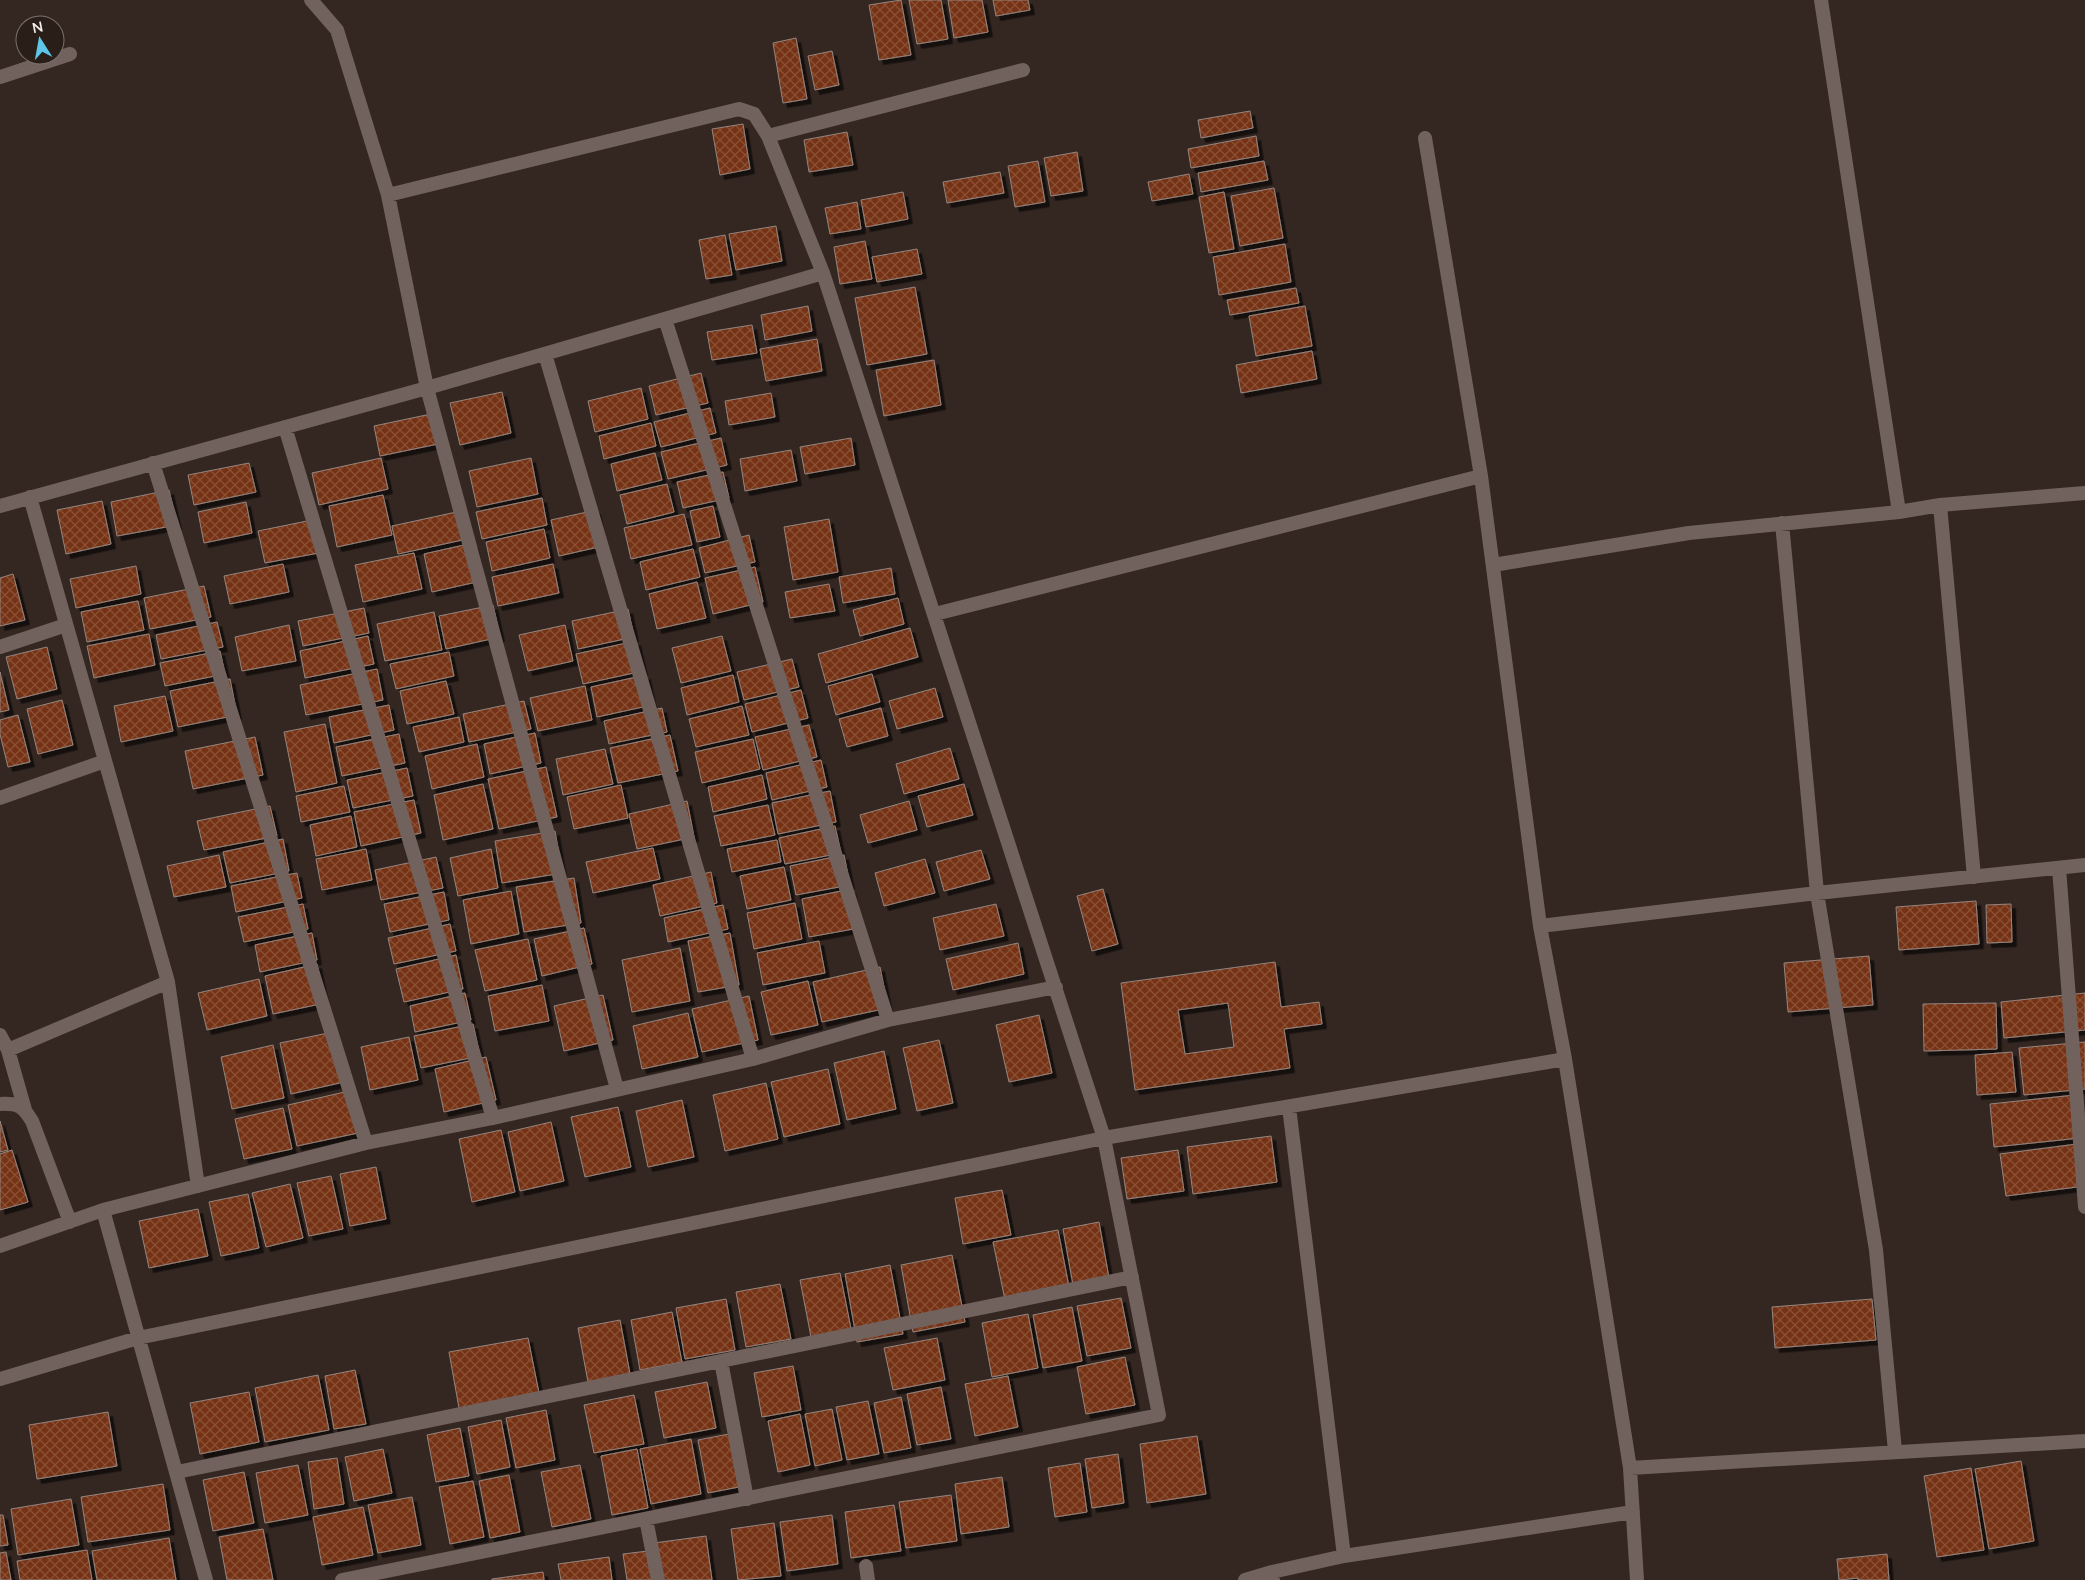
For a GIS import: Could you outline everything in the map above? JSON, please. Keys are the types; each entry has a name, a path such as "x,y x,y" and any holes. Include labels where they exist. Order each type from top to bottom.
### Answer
{"street":[{"path":"311,0 338,30 388,195 427,388 617,1089"},
{"path":"1822,0 1899,512"},
{"path":"0,77 70,54"},
{"path":"768,136 1022,70"},
{"path":"342,1580 1160,1415 1104,1138 823,273 768,136 754,114 739,109 388,195"},
{"path":"1425,138 1481,476 1540,926 1565,1059 1630,1468 1637,1580"},
{"path":"0,506 427,388 823,273"},
{"path":"664,319 888,1020"},
{"path":"546,354 753,1059"},
{"path":"285,427 493,1118"},
{"path":"153,463 366,1144"},
{"path":"935,614 1481,476"},
{"path":"1493,565 1689,533 1899,512 1940,505 2085,493"},
{"path":"30,497 168,982 198,1186"},
{"path":"1940,505 1974,877"},
{"path":"1782,523 1817,894 1876,1250 1895,1451"},
{"path":"0,647 66,624"},
{"path":"0,798 105,761"},
{"path":"1540,926 2085,865"},
{"path":"2059,868 2085,1206"},
{"path":"8,1050 168,982"},
{"path":"0,1246 103,1210 366,1144 493,1118 753,1059 888,1020 1056,987"},
{"path":"0,1035 8,1050 25,1110 32,1121 70,1222"},
{"path":"0,1379 138,1338 1104,1138 1565,1059"},
{"path":"0,1104 13,1103 25,1110"},
{"path":"1289,1107 1344,1556"},
{"path":"103,1210 206,1580"},
{"path":"177,1472 1132,1277"},
{"path":"721,1361 747,1499"},
{"path":"1630,1468 2085,1441"},
{"path":"1245,1580 1272,1576 1344,1556 1633,1512"},
{"path":"646,1519 658,1580"}],"building":[{"path":"901,0 911,55 879,60 869,5"},
{"path":"909,0 941,0 948,39 917,44"},
{"path":"948,0 982,0 988,32 954,38"},
{"path":"993,0 1028,0 1030,10 996,16"},
{"path":"796,38 807,99 783,103 773,43"},
{"path":"832,51 839,85 815,90 808,56"},
{"path":"1250,111 1253,128 1201,138 1198,120"},
{"path":"743,124 750,169 720,175 712,129"},
{"path":"847,132 853,165 809,172 804,140"},
{"path":"1256,136 1259,156 1191,168 1188,149"},
{"path":"1077,152 1083,191 1051,196 1044,158"},
{"path":"1038,161 1045,202 1015,207 1008,166"},
{"path":"1264,161 1268,180 1201,192 1198,173"},
{"path":"1000,172 1004,193 947,203 943,182"},
{"path":"1189,174 1193,194 1152,201 1148,182"},
{"path":"1274,188 1283,238 1240,246 1231,196"},
{"path":"903,192 908,219 866,227 861,200"},
{"path":"1224,192 1234,249 1209,253 1199,197"},
{"path":"857,202 861,229 830,234 825,208"},
{"path":"776,226 782,261 736,270 729,234"},
{"path":"725,235 732,275 706,279 699,240"},
{"path":"865,241 872,279 840,284 834,247"},
{"path":"1285,244 1291,282 1219,295 1213,257"},
{"path":"917,249 922,274 877,282 872,257"},
{"path":"915,287 927,354 867,365 855,298"},
{"path":"1296,288 1299,303 1230,315 1227,300"},
{"path":"808,306 812,331 765,340 761,315"},
{"path":"1305,306 1312,346 1256,356 1249,316"},
{"path":"752,325 757,353 712,360 707,332"},
{"path":"817,339 822,371 766,381 760,349"},
{"path":"1312,351 1317,379 1241,393 1236,365"},
{"path":"934,360 941,405 884,416 876,370"},
{"path":"701,373 708,403 656,415 649,386"},
{"path":"641,388 648,419 595,432 588,401"},
{"path":"502,392 511,433 460,445 450,403"},
{"path":"771,393 775,417 729,425 725,401"},
{"path":"710,408 716,433 661,447 654,422"},
{"path":"431,414 438,444 380,456 374,426"},
{"path":"651,423 656,446 604,459 599,436"},
{"path":"721,438 727,465 668,479 661,452"},
{"path":"851,438 855,465 805,474 800,447"},
{"path":"791,450 797,481 745,491 740,459"},
{"path":"655,453 662,480 617,491 611,464"},
{"path":"381,458 388,489 319,505 312,473"},
{"path":"531,458 538,494 477,507 469,471"},
{"path":"249,463 256,492 194,505 188,475"},
{"path":"723,472 729,498 683,508 677,482"},
{"path":"667,484 674,512 627,524 620,495"},
{"path":"169,490 177,525 117,536 111,502"},
{"path":"383,495 392,535 337,547 329,506"},
{"path":"542,498 547,525 482,539 476,512"},
{"path":"102,501 111,544 66,554 57,510"},
{"path":"246,502 252,533 204,543 198,512"},
{"path":"713,506 720,537 697,542 690,511"},
{"path":"596,510 603,546 559,556 551,520"},
{"path":"461,511 467,539 398,554 392,526"},
{"path":"684,514 692,545 631,559 624,528"},
{"path":"317,519 324,552 265,563 258,531"},
{"path":"829,519 838,572 793,580 784,527"},
{"path":"544,529 550,558 492,571 486,542"},
{"path":"749,535 755,562 705,573 699,548"},
{"path":"473,543 481,581 432,592 424,554"},
{"path":"693,549 700,577 646,590 640,562"},
{"path":"414,553 422,589 363,602 355,565"},
{"path":"283,564 289,592 230,604 224,576"},
{"path":"553,564 559,593 498,606 492,577"},
{"path":"136,566 141,594 76,608 70,579"},
{"path":"755,567 763,602 713,614 705,578"},
{"path":"891,568 895,594 843,603 839,577"},
{"path":"13,574 25,620 0,626 0,578"},
{"path":"697,582 706,618 657,629 649,594"},
{"path":"829,584 835,611 790,618 785,592"},
{"path":"204,586 211,617 150,629 144,598"},
{"path":"898,598 904,624 860,636 853,610"},
{"path":"138,601 144,630 87,642 81,612"},
{"path":"493,605 500,637 446,649 439,616"},
{"path":"364,608 369,633 303,646 298,621"},
{"path":"628,609 634,637 578,649 572,621"},
{"path":"434,612 442,650 385,661 377,624"},
{"path":"217,622 223,647 161,659 156,635"},
{"path":"289,625 296,661 242,671 235,637"},
{"path":"565,625 573,661 528,671 519,635"},
{"path":"910,628 918,657 826,683 818,654"},
{"path":"149,634 155,665 94,678 87,646"},
{"path":"368,636 374,664 305,678 300,651"},
{"path":"722,636 731,671 681,683 672,648"},
{"path":"636,641 643,671 583,684 576,654"},
{"path":"47,647 57,689 17,699 6,657"},
{"path":"220,651 225,674 165,686 160,663"},
{"path":"449,652 454,676 396,689 390,664"},
{"path":"792,659 799,687 744,700 737,672"},
{"path":"377,669 383,700 306,715 300,685"},
{"path":"0,672 9,710 0,712"},
{"path":"872,674 880,702 836,715 828,686"},
{"path":"646,675 652,705 597,717 591,687"},
{"path":"733,675 739,702 687,715 681,688"},
{"path":"230,679 237,715 178,727 170,691"},
{"path":"446,681 454,714 407,724 400,691"},
{"path":"585,686 592,720 538,731 530,698"},
{"path":"935,688 943,717 897,729 889,701"},
{"path":"801,690 808,718 752,732 745,704"},
{"path":"165,696 173,731 121,742 114,706"},
{"path":"62,700 73,745 38,754 27,709"},
{"path":"524,701 531,729 469,742 463,714"},
{"path":"389,705 394,730 334,743 329,717"},
{"path":"742,706 749,735 696,747 689,719"},
{"path":"662,708 667,732 609,744 604,721"},
{"path":"881,708 888,736 847,747 839,719"},
{"path":"18,715 30,762 8,767 0,734 0,720"},
{"path":"459,717 464,742 419,752 413,727"},
{"path":"325,724 337,783 296,792 284,732"},
{"path":"809,725 817,757 763,770 755,737"},
{"path":"535,733 541,763 490,774 484,744"},
{"path":"399,734 405,763 342,776 336,747"},
{"path":"670,735 678,771 618,783 610,748"},
{"path":"255,737 263,775 193,789 185,751"},
{"path":"753,739 760,769 702,783 695,752"},
{"path":"477,744 484,777 432,789 425,756"},
{"path":"950,748 959,779 904,794 896,764"},
{"path":"605,749 613,784 563,795 556,759"},
{"path":"821,760 827,787 772,800 766,773"},
{"path":"546,767 557,817 499,829 488,779"},
{"path":"407,768 413,796 353,808 347,780"},
{"path":"762,775 767,799 713,812 708,787"},
{"path":"483,784 493,829 443,840 434,795"},
{"path":"964,784 973,815 927,827 918,796"},
{"path":"621,785 628,818 574,829 567,797"},
{"path":"344,786 350,812 301,822 296,796"},
{"path":"830,791 836,822 778,834 772,803"},
{"path":"414,800 421,833 361,846 354,812"},
{"path":"687,801 694,837 637,849 629,814"},
{"path":"909,801 917,830 868,843 860,815"},
{"path":"768,805 775,835 721,846 714,816"},
{"path":"270,806 277,836 204,850 197,821"},
{"path":"351,816 357,847 316,856 310,825"},
{"path":"835,826 841,853 785,864 779,838"},
{"path":"555,831 562,873 502,883 495,841"},
{"path":"283,839 289,871 230,883 223,852"},
{"path":"777,840 781,862 732,872 727,849"},
{"path":"653,848 660,879 593,893 586,862"},
{"path":"366,849 372,880 322,890 316,859"},
{"path":"491,849 498,888 458,896 450,858"},
{"path":"981,850 990,879 944,891 936,862"},
{"path":"219,855 226,887 174,897 167,866"},
{"path":"844,855 850,885 796,895 790,866"},
{"path":"436,857 443,888 381,900 375,870"},
{"path":"925,859 935,893 884,906 875,873"},
{"path":"784,867 791,900 747,909 740,876"},
{"path":"711,872 717,903 660,916 653,885"},
{"path":"297,873 302,898 236,912 231,886"},
{"path":"574,878 581,923 524,932 516,887"},
{"path":"851,889 859,928 809,937 802,899"},
{"path":"1103,889 1118,944 1092,951 1077,896"},
{"path":"511,891 519,934 471,944 463,900"},
{"path":"444,892 449,920 390,932 384,904"},
{"path":"1976,901 1979,944 1899,950 1896,907"},
{"path":"795,903 802,939 754,949 747,913"},
{"path":"303,904 308,929 244,942 238,917"},
{"path":"996,904 1004,936 940,950 933,918"},
{"path":"2011,904 2012,942 1987,943 1986,905"},
{"path":"723,905 728,929 668,942 664,918"},
{"path":"450,924 456,951 394,964 388,938"},
{"path":"584,928 592,964 542,976 534,939"},
{"path":"312,933 317,960 260,972 255,945"},
{"path":"730,933 739,985 698,992 688,941"},
{"path":"528,939 537,980 485,991 475,950"},
{"path":"819,941 825,973 763,985 757,953"},
{"path":"1018,943 1024,974 953,990 946,959"},
{"path":"680,948 690,1001 632,1012 622,960"},
{"path":"456,955 463,989 404,1002 396,969"},
{"path":"1869,956 1873,1005 1788,1012 1784,963"},
{"path":"1275,962 1281,1007 1319,1002 1322,1024 1284,1029 1290,1068 1135,1090 1121,983","holes":["1228,1003 1234,1047 1185,1054 1178,1010"]},
{"path":"317,964 325,1003 273,1014 265,976"},
{"path":"880,967 888,1008 822,1022 813,982"},
{"path":"259,979 267,1016 207,1030 198,993"},
{"path":"808,981 818,1025 771,1035 761,992"},
{"path":"542,985 549,1021 495,1031 488,996"},
{"path":"465,993 471,1020 415,1032 410,1006"},
{"path":"2085,993 2085,1030 2004,1038 2001,1002"},
{"path":"603,995 613,1040 564,1051 554,1006"},
{"path":"749,996 758,1040 702,1052 692,1009"},
{"path":"1996,1003 1997,1049 1924,1051 1923,1004"},
{"path":"688,1013 698,1057 642,1069 633,1026"},
{"path":"1039,1015 1052,1073 1009,1082 996,1025"},
{"path":"473,1024 480,1056 421,1068 414,1036"},
{"path":"333,1032 344,1082 291,1094 280,1043"},
{"path":"409,1037 418,1080 370,1090 361,1047"},
{"path":"939,1040 953,1103 917,1111 903,1048"},
{"path":"2085,1042 2085,1089 2024,1095 2019,1048"},
{"path":"273,1045 284,1098 232,1109 221,1057"},
{"path":"884,1051 896,1109 847,1120 834,1063"},
{"path":"2012,1052 2016,1092 1977,1095 1975,1055"},
{"path":"486,1057 496,1100 444,1112 435,1069"},
{"path":"828,1069 840,1124 784,1137 771,1082"},
{"path":"766,1083 778,1139 725,1151 713,1095"},
{"path":"349,1091 358,1133 297,1146 288,1105"},
{"path":"2075,1095 2080,1138 1994,1147 1990,1104"},
{"path":"682,1100 694,1157 648,1167 636,1111"},
{"path":"618,1107 631,1167 585,1177 571,1117"},
{"path":"283,1108 292,1149 244,1159 235,1119"},
{"path":"0,1121 8,1150 0,1152"},
{"path":"551,1122 564,1181 520,1191 508,1132"},
{"path":"501,1130 515,1192 472,1202 459,1139"},
{"path":"1271,1136 1277,1182 1193,1194 1187,1147"},
{"path":"2085,1143 2085,1186 2006,1196 2000,1154"},
{"path":"12,1150 28,1202 0,1210 0,1154"},
{"path":"1178,1150 1184,1191 1127,1199 1121,1158"},
{"path":"376,1167 386,1219 350,1226 340,1174"},
{"path":"331,1176 343,1229 309,1236 297,1183"},
{"path":"290,1184 303,1238 266,1247 252,1193"},
{"path":"1002,1190 1011,1235 963,1244 955,1198"},
{"path":"248,1194 259,1248 221,1256 209,1202"},
{"path":"198,1209 208,1256 149,1268 139,1221"},
{"path":"1099,1222 1109,1278 1073,1285 1063,1229"},
{"path":"1058,1230 1069,1287 1005,1300 993,1242"},
{"path":"952,1255 965,1322 913,1332 901,1265"},
{"path":"890,1265 903,1334 857,1342 845,1274"},
{"path":"840,1273 852,1334 812,1342 800,1280"},
{"path":"780,1284 791,1339 746,1347 736,1292"},
{"path":"1121,1298 1131,1348 1087,1356 1077,1306"},
{"path":"726,1299 735,1350 685,1359 676,1308"},
{"path":"1872,1299 1876,1340 1775,1348 1772,1307"},
{"path":"1072,1307 1082,1361 1043,1368 1033,1315"},
{"path":"672,1312 682,1362 640,1370 631,1320"},
{"path":"1028,1314 1038,1368 992,1377 982,1323"},
{"path":"620,1320 630,1374 588,1382 578,1328"},
{"path":"528,1338 539,1393 459,1408 449,1352"},
{"path":"937,1338 945,1380 893,1390 884,1348"},
{"path":"1125,1357 1135,1405 1086,1414 1077,1367"},
{"path":"793,1366 801,1410 762,1417 754,1373"},
{"path":"355,1370 366,1424 334,1429 325,1376"},
{"path":"318,1375 329,1430 265,1442 255,1388"},
{"path":"1008,1376 1018,1427 975,1436 965,1384"},
{"path":"707,1382 716,1428 664,1438 655,1392"},
{"path":"941,1387 951,1439 917,1445 907,1394"},
{"path":"249,1392 259,1442 200,1454 190,1403"},
{"path":"634,1395 644,1444 594,1453 584,1405"},
{"path":"901,1397 911,1448 884,1453 874,1403"},
{"path":"868,1401 879,1454 847,1460 836,1407"},
{"path":"832,1409 842,1460 815,1466 805,1414"},
{"path":"546,1410 555,1460 516,1468 506,1418"},
{"path":"108,1412 117,1466 37,1479 29,1425"},
{"path":"800,1414 810,1465 778,1472 768,1421"},
{"path":"501,1420 510,1467 477,1474 468,1427"},
{"path":"460,1428 469,1476 436,1482 427,1435"},
{"path":"734,1433 744,1486 708,1493 698,1440"},
{"path":"1197,1436 1206,1494 1147,1503 1140,1444"},
{"path":"691,1439 701,1494 651,1504 640,1449"},
{"path":"383,1449 392,1493 354,1501 345,1457"},
{"path":"637,1449 648,1508 612,1515 601,1456"},
{"path":"1118,1454 1124,1503 1092,1508 1085,1459"},
{"path":"337,1458 344,1504 314,1509 308,1462"},
{"path":"2021,1461 2034,1541 1989,1549 1975,1469"},
{"path":"1080,1463 1087,1512 1055,1517 1048,1468"},
{"path":"298,1465 308,1515 265,1523 256,1473"},
{"path":"580,1465 591,1519 552,1527 541,1472"},
{"path":"1971,1468 1984,1550 1937,1557 1924,1476"},
{"path":"244,1472 254,1523 213,1531 203,1480"},
{"path":"509,1475 520,1532 490,1538 479,1481"},
{"path":"1002,1477 1009,1527 961,1534 955,1484"},
{"path":"473,1481 484,1537 450,1544 439,1487"},
{"path":"163,1484 170,1530 88,1542 81,1497"},
{"path":"951,1495 957,1541 906,1548 899,1502"},
{"path":"412,1497 421,1545 378,1553 368,1505"},
{"path":"71,1499 79,1545 18,1555 11,1509"},
{"path":"894,1505 901,1551 851,1558 845,1512"},
{"path":"363,1507 373,1555 322,1565 313,1517"},
{"path":"0,1515 3,1515 8,1545 0,1546"},
{"path":"832,1515 838,1564 787,1571 780,1522"},
{"path":"774,1523 781,1576 738,1580 731,1529"},
{"path":"263,1529 273,1580 227,1580 219,1537"},
{"path":"706,1536 712,1580 659,1580 654,1543"},
{"path":"169,1538 176,1580 97,1580 92,1551"},
{"path":"87,1550 92,1580 20,1580 17,1561"},
{"path":"648,1551 652,1580 627,1580 623,1554"},
{"path":"6,1552 11,1580 0,1580 0,1553"},
{"path":"1887,1554 1889,1580 1858,1580 1858,1578 1839,1580 1837,1559"},
{"path":"609,1557 612,1580 561,1580 558,1564"},
{"path":"543,1572 544,1580 492,1580 492,1579"}]}
